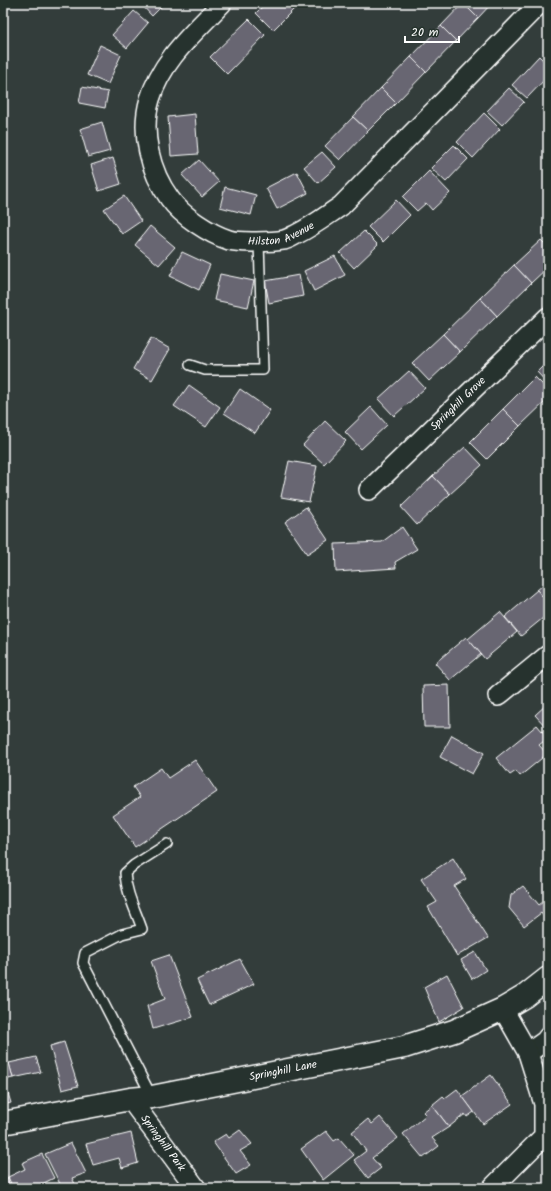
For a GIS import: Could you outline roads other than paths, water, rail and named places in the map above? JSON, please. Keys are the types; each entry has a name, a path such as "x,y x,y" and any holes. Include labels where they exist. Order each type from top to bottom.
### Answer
{"street":[{"name":"Hilston Avenue","path":"222,3 174,54 158,78 150,100 146,121 147,142 159,182 171,200 186,216 208,231 230,241 259,242 285,240 316,224 341,206 540,3"},
{"name":"Springhill Grove","path":"369,490 548,317"},
{"path":"498,696 548,655"},
{"name":"Springhill Lane","path":"3,1123 130,1099 152,1097 404,1047 454,1032 503,1009 525,996 548,978"},
{"path":"492,1188 544,1136 544,1104 528,1053 503,1009"},
{"path":"528,1053 545,1041 548,1037"},
{"name":"Springhill Park","path":"130,1099 196,1188"}],"lane":[{"path":"190,365 205,370 263,370 259,242"},
{"path":"152,1097 83,963 85,953 122,934 142,929 125,882 125,874 134,865 167,844"}]}
